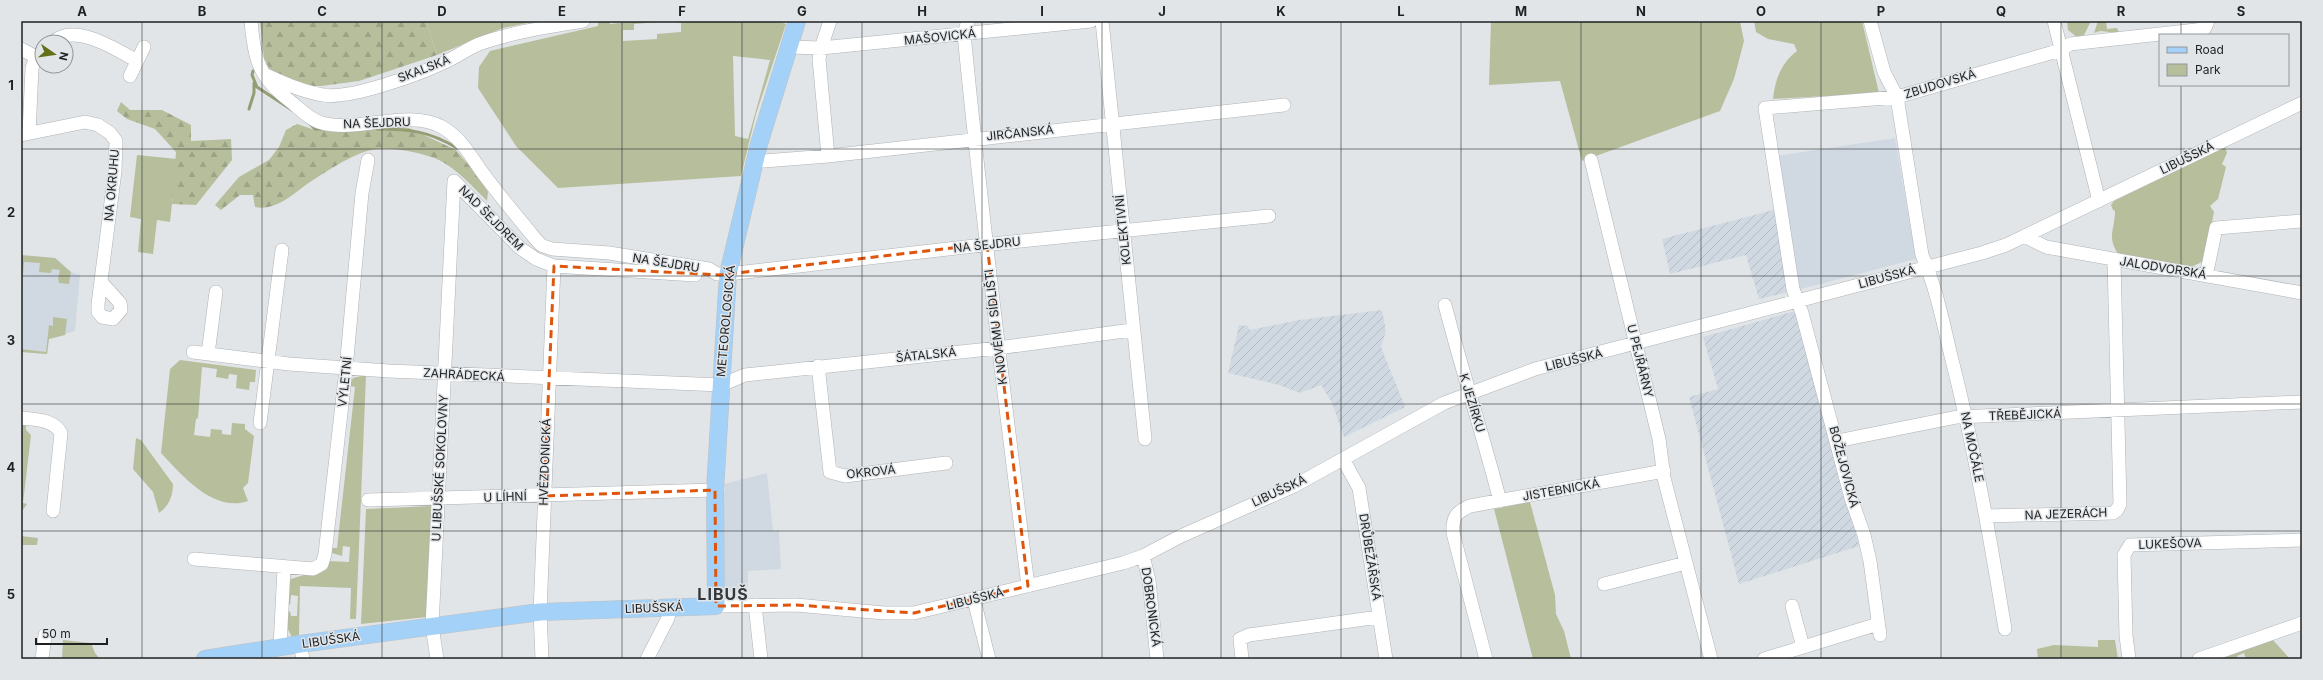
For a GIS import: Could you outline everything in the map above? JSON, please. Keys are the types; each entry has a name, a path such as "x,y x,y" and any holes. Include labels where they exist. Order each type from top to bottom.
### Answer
{"main road":[{"name":"METEOROLOGICKÁ","path":"716,606 715,490 721,385 722,274 797,21"},
{"name":"LIBUŠSKÁ","path":"205,659 280,647 302,651 432,626 540,612 716,606"}],"street":[{"name":"NA ŠEJDRU","path":"251,21 253,48 258,64 272,87 310,118 323,123 421,121 442,126 465,146 483,172 541,245 552,249 609,253 709,270 722,274 987,244 1269,216"},
{"name":"SKALSKÁ","path":"266,75 295,87 324,95 342,95 370,89 444,63 477,45 502,36 583,21"},
{"path":"828,156 819,59 820,48 830,21"},
{"name":"K NOVÉMU SÍDLIŠTI","path":"968,21 964,34 975,138 998,348 1028,586"},
{"name":"MAŠOVICKÁ","path":"789,47 820,48 1091,21"},
{"name":"KOLEKTIVNÍ","path":"1102,21 1132,330 1145,439"},
{"name":"ZBUDOVSKÁ","path":"1870,21 1884,72 1897,97 2061,50 2070,44 2159,34"},
{"path":"2054,21 2099,201"},
{"name":"ZBUDOVSKÁ","path":"2160,34 2204,28 2208,21"},
{"path":"74,36 81,35 109,45 137,61"},
{"path":"130,76 144,47"},
{"path":"21,49 34,53"},
{"path":"25,134 32,68 34,64"},
{"name":"BOŽEJOVICKÁ","path":"1803,647 1879,629 1870,561 1864,535 1850,498 1837,441 1798,301 1793,289 1765,108 1897,97"},
{"name":"NA MOČÁLE","path":"1897,97 1922,255 1927,267 1967,416 1986,516 2004,629"},
{"name":"LIBUŠSKÁ","path":"716,606 796,604 884,612 914,613 974,600 1143,556 1181,536 1294,486 1421,415 1469,392 1535,370 1982,253 2026,237 2302,103"},
{"name":"JIRČANSKÁ","path":"755,160 764,161 828,156 975,138 1284,105"},
{"name":"NA OKRUHU","path":"25,134 85,122 98,125 110,133 116,141 115,171 102,283"},
{"name":"VÝLETNÍ","path":"194,559 284,568 312,569 322,564 324,559 346,369 362,193 368,160"},
{"name":"U PEJŘÁRNY","path":"1591,160 1659,439 1664,471 1686,563 1711,659"},
{"name":"NAD ŠEJDREM","path":"454,182 520,248 536,260 554,266 706,276 722,274"},
{"name":"U LIBUŠSKÉ SOKOLOVNY","path":"437,659 432,626 454,182"},
{"path":"2206,276 2216,228 2302,221"},
{"name":"JALODVORSKÁ","path":"2026,237 2046,247 2302,293"},
{"path":"260,423 282,250"},
{"name":"NA JEZERÁCH","path":"1986,516 2112,513 2117,510 2120,504 2119,411 2114,260"},
{"name":"HVĚZDONICKÁ","path":"542,659 540,612 548,379 554,266"},
{"path":"208,354 216,292"},
{"name":"K JEZÍRKU","path":"1445,304 1500,501"},
{"name":"ŠÁTALSKÁ","path":"721,385 745,375 818,366 998,348 1132,330"},
{"name":"ZAHRÁDECKÁ","path":"193,352 346,369 548,379 721,385"},
{"name":"OKROVÁ","path":"818,366 830,472 845,476 946,463"},
{"name":"TŘEBĚJICKÁ","path":"1837,441 1967,416 2119,411 2302,402"},
{"path":"21,418 52,423 57,426 61,433 53,511"},
{"name":"DRŮBEŽÁŘSKÁ","path":"1343,459 1360,488 1386,659"},
{"name":"JISTEBNICKÁ","path":"1486,659 1453,533 1454,518 1459,510 1470,506 1664,471"},
{"name":"U LÍHNÍ","path":"368,500 715,490"},
{"name":"LUKEŠOVA","path":"2129,659 2126,636 2124,555 2130,545 2302,540"},
{"name":"DOBRONICKÁ","path":"1143,556 1149,580 1158,659"},
{"path":"1604,584 1686,563"},
{"path":"280,647 284,568"},
{"path":"974,600 989,659"},
{"path":"755,605 761,659"},
{"path":"1764,659 1803,647 1792,606"},
{"path":"647,659 668,618 670,607"},
{"path":"1242,659 1240,639 1249,635 1379,617"},
{"path":"2199,659 2302,622"},
{"path":"42,659 45,635"}],"highlighted area":[{"path":"987,244 1028,586 914,613 796,605 716,606 715,490 544,496 554,266 720,275"}],"shaded area":[{"path":"1895,138 1916,259 1797,290 1777,156"},
{"path":"1785,207 1797,290 1759,299 1746,255 1670,274 1662,239"},
{"path":"21,255 55,258 71,272 80,275 75,331 49,339 47,354 21,352"},
{"path":"1382,310 1386,331 1381,347 1405,407 1344,437 1332,403 1321,385 1300,393 1279,385 1228,373 1239,325 1248,326 1250,330 1299,320"},
{"path":"1795,311 1859,546 1739,584 1689,397 1718,389 1703,337"},
{"path":"767,473 773,531 779,530 781,569 748,571 748,586 741,598 736,598 724,585 721,493 725,491 724,484"}],"green space":[{"path":"260,21 426,21 437,55 359,81 321,86 302,86 273,76 264,58"},
{"path":"426,21 537,21 503,28 437,55"},
{"path":"598,21 609,21 610,24 639,21 672,21 634,24 634,30 623,30 623,41 657,39 657,34 681,32 681,23 677,23 677,21 778,21 786,24 756,114 741,176 558,188 516,146 478,88 479,67 490,51 598,26","holes":["733,56 770,60 748,139 735,136"]},
{"path":"1491,21 1740,21 1744,41 1734,79 1720,111 1582,161 1560,81 1489,85"},
{"path":"1754,21 1862,21 1879,93 1773,99 1775,85 1783,66 1797,51 1794,44 1768,39 1756,32"},
{"path":"2067,21 2091,21 2084,35 2077,37 2068,30"},
{"path":"2098,21 2106,21 2107,29 2117,28 2119,33 2100,31 2094,33"},
{"path":"121,102 130,110 162,110 191,125 191,141 231,139 232,160 196,205 172,204 176,152 155,129 127,119 117,111"},
{"path":"396,122 456,150 482,181 488,192 487,201 458,173 439,160 423,154 403,150 375,149 351,157 310,182 287,199 275,205 262,208 255,207 253,195 240,195 221,210 215,205 239,177 269,160 279,147 286,130 297,124 315,130"},
{"path":"2225,147 2227,153 2222,164 2226,167 2218,199 2210,206 2214,212 2204,261 2191,267 2119,255 2115,249 2112,238 2115,211 2111,205 2114,201"},
{"path":"137,155 177,159 170,222 157,220 153,254 138,252 141,219 130,217"},
{"path":"21,255 55,258 71,272 69,284 59,283 58,278 60,270 52,269 51,273 39,272 40,263 24,262 21,301"},
{"path":"53,317 67,319 65,335 49,339 47,354 21,352 21,349 46,352 49,325 53,326"},
{"path":"180,360 256,370 255,382 250,382 249,390 236,388 237,375 229,374 228,379 216,377 217,369 202,367 198,418 196,419 194,435 210,437 211,429 222,430 222,434 231,435 232,423 245,424 245,429 254,436 248,483 243,488 248,501 235,503 223,502 211,497 199,490 161,453 170,369"},
{"path":"366,376 356,619 350,619 351,588 300,586 299,636 292,637 285,624 286,613 290,611 291,616 297,616 298,596 291,595 290,605 288,604 288,586 291,579 323,569 330,561 349,562 350,547 343,546 342,556 332,553 330,548 337,548 355,387 349,386 353,378"},
{"path":"21,423 26,424 26,430 31,435 23,503 27,504 22,511"},
{"path":"136,438 141,440 173,484 170,500 159,513 153,492 133,469"},
{"path":"1530,502 1555,595 1556,614 1564,631 1571,659 1533,659 1494,509"},
{"path":"432,506 427,617 361,624 366,509"},
{"path":"21,536 38,538 37,545 21,545"},
{"path":"63,640 91,643 95,653 100,659 62,659"},
{"path":"2098,640 2115,640 2118,659 2038,659 2037,649 2054,645 2098,647"},
{"path":"2273,640 2290,659 2246,659 2244,653 2237,656 2238,659 2220,659"}],"waterway":[{"path":"253,71 252,75 257,87 292,110"},
{"path":"249,109 254,93 254,83"},
{"path":"310,124 315,129 321,129"},
{"path":"377,129 418,132 447,142 457,148"}],"district":[{"name":"LIBUŠ","path":"723,594"}]}
